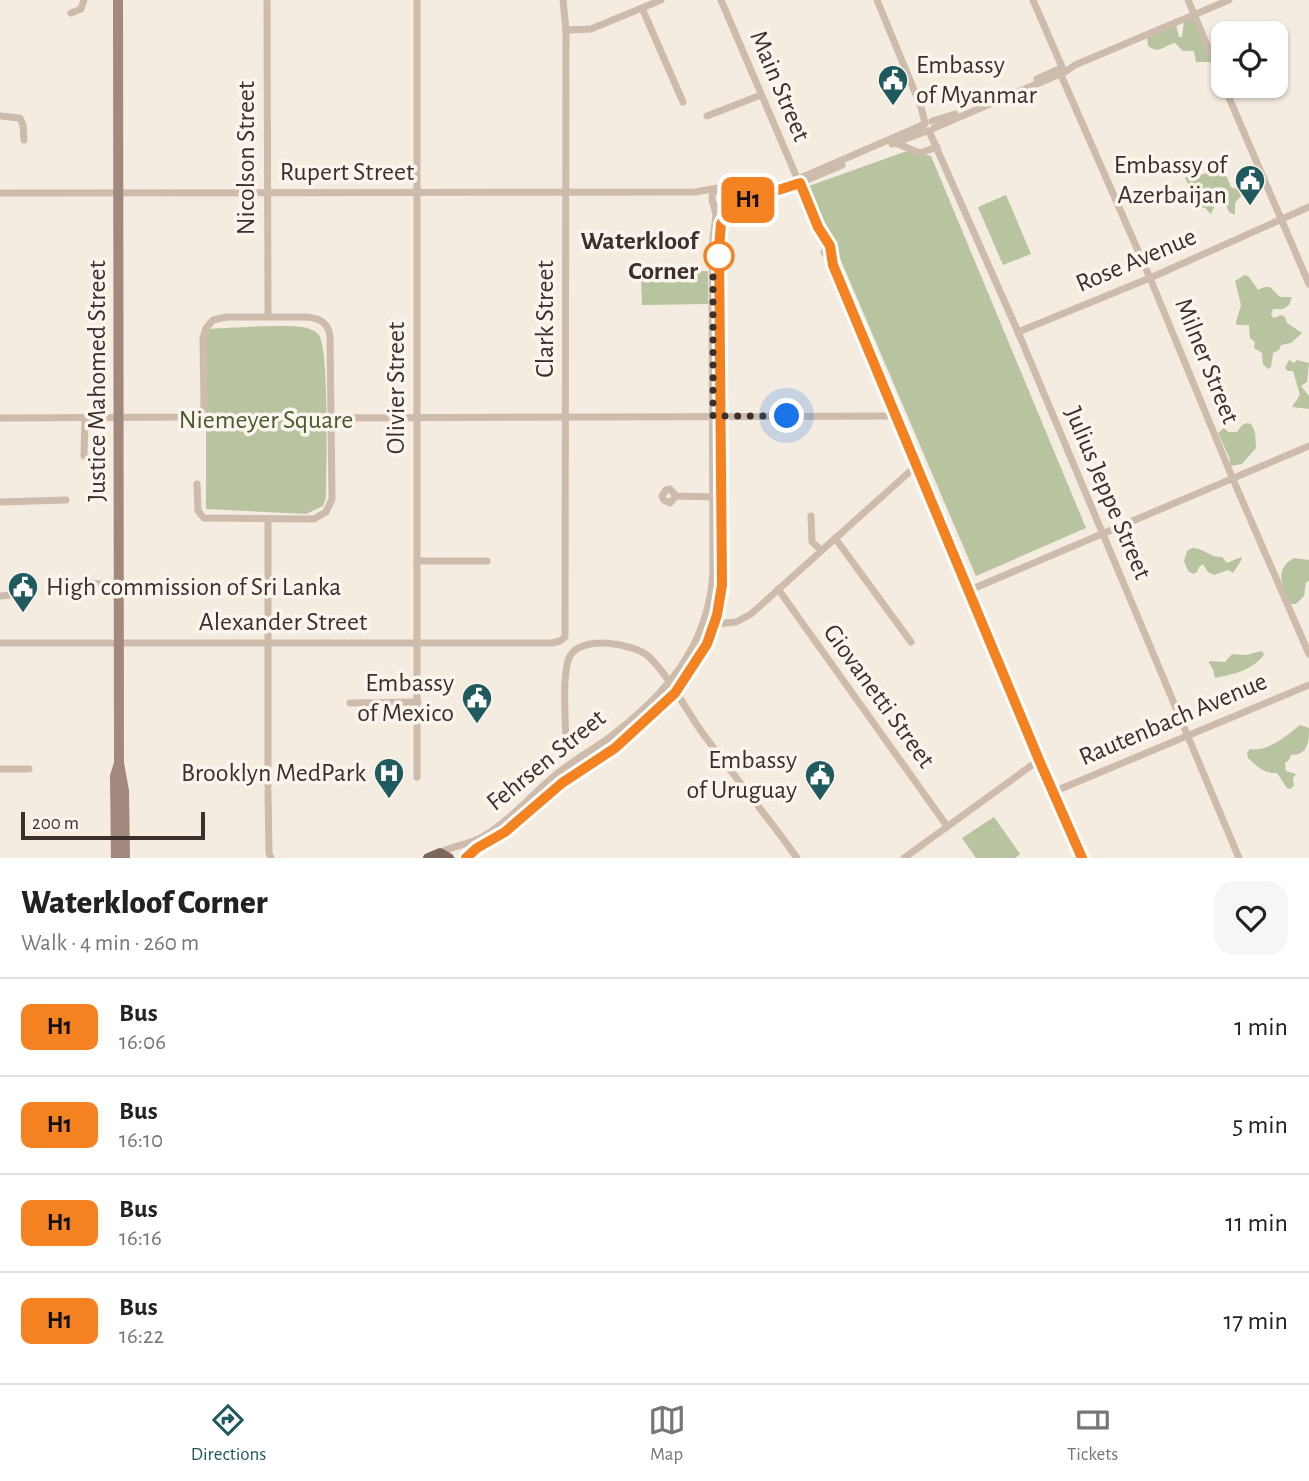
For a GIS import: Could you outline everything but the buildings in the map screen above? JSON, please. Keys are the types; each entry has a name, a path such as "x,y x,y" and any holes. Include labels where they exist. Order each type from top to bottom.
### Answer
{"main road":[{"name":"Justice Mahomed Street","path":"116,858 118,0"},
{"name":"Justice Mahomed Street","path":"118,763 123,780 125,858"},
{"path":"428,858 444,856"}],"street":[{"path":"71,13 81,9 84,0"},
{"name":"Nicolson Street","path":"267,0 268,316"},
{"name":"Olivier Street","path":"416,0 417,777"},
{"name":"Clark Street","path":"563,0 566,30 565,637"},
{"path":"566,30 591,29 661,0"},
{"name":"Main Street","path":"721,0 1082,858"},
{"name":"Julius Jeppe Street","path":"877,0 1239,858"},
{"name":"Milner Street","path":"1033,0 1232,477 1309,654"},
{"path":"1188,0 1211,54"},
{"path":"713,202 720,209 799,181 1229,0"},
{"path":"642,8 683,102"},
{"path":"707,116 761,94"},
{"path":"1230,98 1309,284"},
{"path":"0,116 20,118 24,140"},
{"path":"892,141 920,153 937,145"},
{"path":"718,530 713,238 716,215 713,193 718,188 754,192 799,181"},
{"name":"Rupert Street","path":"0,193 695,192 718,188"},
{"path":"715,333 720,232 734,196 728,188"},
{"name":"Rupert Street","path":"695,192 713,202"},
{"name":"Rose Avenue","path":"1018,332 1150,278 1309,207"},
{"path":"0,418 191,418 198,415 204,405 203,338 206,327 220,317 314,317 321,320 328,327 330,336 332,499 328,510 314,519 202,517 197,508 197,484"},
{"path":"331,418 895,416"},
{"path":"84,456 85,418"},
{"path":"970,590 1309,446"},
{"path":"715,624 732,623 742,619 916,466"},
{"path":"676,496 717,497"},
{"path":"0,502 66,500"},
{"path":"811,516 812,542 821,550"},
{"path":"268,519 268,856"},
{"name":"Fehrsen Street","path":"466,858 477,848 505,832 562,783 615,748 675,693 700,657 715,624 722,585 718,530"},
{"name":"Fehrsen Street","path":"444,856 481,838 521,807 554,776 620,728 668,683 688,659 706,617 718,530"},
{"path":"835,538 912,642"},
{"path":"417,561 487,561"},
{"path":"91,583 118,586"},
{"name":"Giovanetti Street","path":"778,590 947,826"},
{"path":"0,596 32,593"},
{"name":"Alexander Street","path":"0,643 552,643 565,637"},
{"path":"566,747 565,674 569,657 577,649 590,645 631,646 650,658 797,858"},
{"name":"Rautenbach Avenue","path":"1053,792 1309,685"},
{"path":"350,703 418,702"},
{"path":"904,858 1039,760"},
{"path":"0,769 29,769"},
{"path":"521,807 531,803 552,785 562,783"}],"green space":[{"path":"1192,18 1211,46 1210,62 1196,62 1194,51 1183,51 1175,43 1159,50 1148,46 1147,36 1176,25 1179,37 1182,37 1184,21"},
{"path":"907,151 931,156 1086,528 976,576 809,186"},
{"path":"1197,170 1203,175 1207,171 1224,174 1232,188 1240,189 1241,196 1235,203 1235,215 1229,212 1224,201 1215,205 1211,214 1205,208 1199,207 1185,178"},
{"path":"1006,195 1031,254 1003,265 978,207"},
{"path":"708,271 708,304 642,305 641,272"},
{"path":"1245,275 1258,290 1270,287 1280,297 1292,297 1289,305 1283,309 1273,309 1271,315 1274,318 1281,315 1285,317 1287,323 1302,333 1273,353 1271,367 1268,369 1263,364 1262,353 1254,348 1255,342 1250,338 1249,325 1237,325 1236,322 1241,305 1235,281"},
{"name":"Niemeyer Square","path":"265,326 307,328 318,334 322,343 326,384 326,497 323,506 306,514 206,509 206,329"},
{"path":"1289,360 1294,363 1297,360 1309,363 1307,382 1301,386 1309,396 1309,409 1292,407 1300,395 1293,371 1285,368"},
{"path":"1247,423 1251,424 1255,432 1256,448 1242,464 1230,466 1230,459 1218,433 1224,428 1228,432 1237,432"},
{"path":"1192,548 1222,557 1227,563 1241,557 1242,559 1233,573 1228,570 1214,575 1208,572 1203,564 1193,574 1188,571 1184,561 1187,551"},
{"path":"1294,558 1309,560 1309,581 1306,582 1304,596 1296,604 1291,604 1283,585 1282,573 1288,562"},
{"path":"1262,651 1264,655 1254,665 1222,677 1215,678 1209,663 1225,662 1232,654 1246,655"},
{"path":"1300,725 1309,728 1309,738 1304,750 1291,755 1285,763 1286,771 1296,774 1293,778 1294,786 1290,789 1277,773 1261,769 1248,758 1247,753 1250,749 1271,746"},
{"path":"994,817 1020,854 1015,858 976,858 962,838"}],"bus line":[{"name":"H1","path":"466,858 514,825 562,783 615,748 675,693 707,644 717,615 722,585 718,298 721,224 732,205 800,183 818,227 830,246 833,265 1082,858"}],"place":[{"name":"Embassy of Myanmar","path":"893,107"},
{"name":"Embassy of Azerbaijan","path":"1250,207"},
{"name":"Waterkloof Corner","path":"719,256"},
{"name":"High commission of Sri Lanka","path":"23,614"},
{"name":"Embassy of Mexico","path":"477,725"},
{"name":"Brooklyn MedPark","path":"389,800"},
{"name":"Embassy of Uruguay","path":"820,802"}],"route":[{"path":"719,256 713,258 713,416 787,416"}]}
